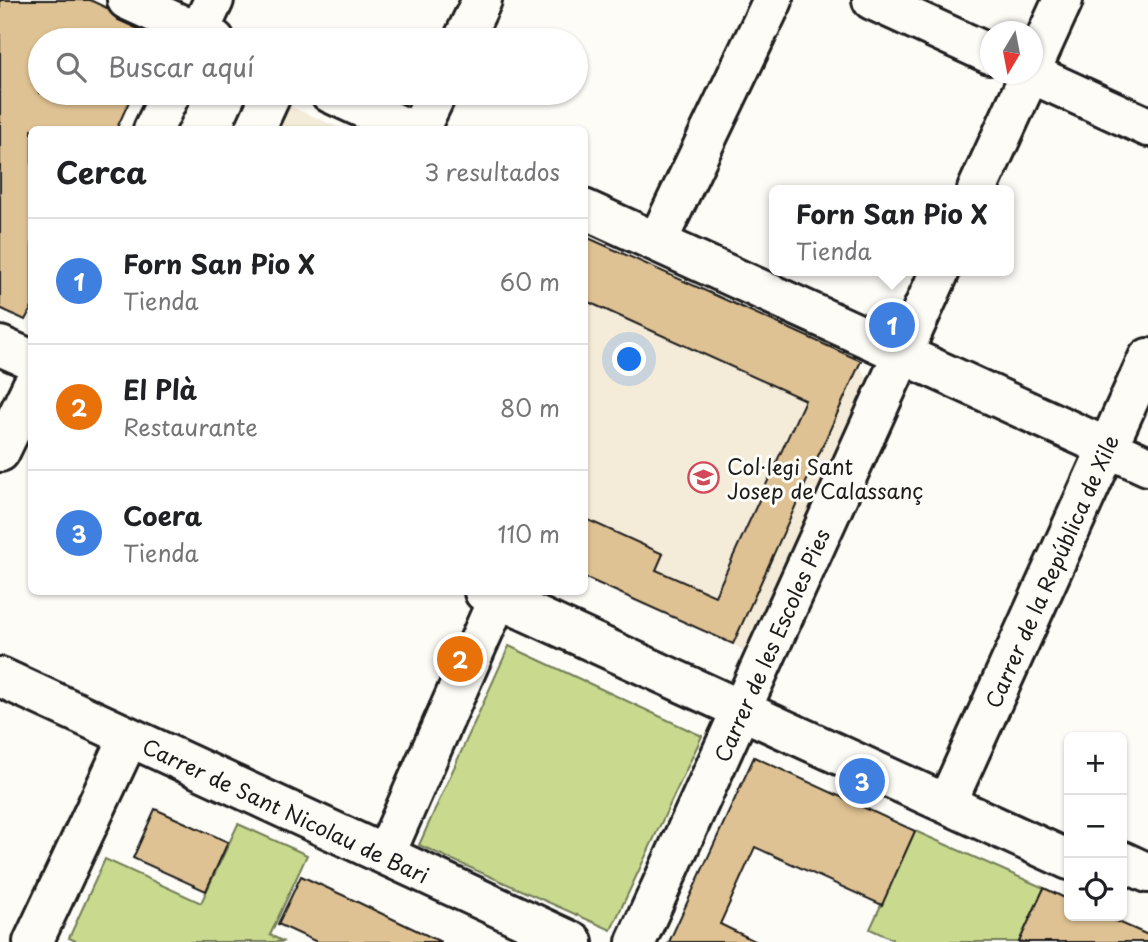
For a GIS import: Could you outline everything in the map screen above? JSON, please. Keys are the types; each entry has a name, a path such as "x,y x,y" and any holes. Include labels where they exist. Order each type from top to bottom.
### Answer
{"street":[{"path":"127,0 206,28"},
{"path":"469,28 482,0"},
{"path":"657,242 773,0"},
{"path":"872,0 980,49"},
{"path":"1043,44 1063,0"},
{"path":"1043,79 1148,127"},
{"path":"979,185 1026,84"},
{"path":"155,126 165,105"},
{"path":"257,126 266,105"},
{"path":"356,105 401,126"},
{"path":"421,126 431,105"},
{"path":"588,211 1148,467"},
{"name":"Carrer de les Escoles Pies","path":"636,942 938,276"},
{"path":"0,346 28,358"},
{"name":"Carrer de la República de Xile","path":"955,785 1148,358"},
{"path":"0,369 28,382"},
{"path":"0,452 28,392"},
{"path":"386,855 491,595 955,785 1064,835"},
{"path":"541,595 1065,858"},
{"name":"Carrer de Sant Nicolau de Bari","path":"0,677 573,942"},
{"path":"33,942 129,737"},
{"path":"1127,863 1148,873"},
{"path":"1127,886 1148,897"}],"shaded area":[{"path":"279,105 287,105 335,126 269,126"},
{"name":"Col·legi Sant Josep de Calassanç","path":"588,237 857,360 867,379 745,652 733,644 588,578"}],"green space":[{"path":"509,646 702,736 611,930 419,845"},
{"path":"238,824 307,855 270,935 284,942 78,942 69,938 105,859 201,903"},
{"path":"915,831 1044,888 1019,942 891,942 892,939 870,929"}],"building":[{"path":"0,0 90,0 107,8 118,20 136,28 28,28 28,105 127,105 118,126 28,126 28,314 25,320 0,308"},
{"path":"588,238 861,361 733,644 588,579 588,520 663,554 656,570 715,596 805,400 588,302"},
{"path":"754,757 915,831 882,905 755,847 720,924 757,942 669,942"},
{"path":"155,809 228,842 206,891 133,858"},
{"path":"301,876 441,942 317,942 278,924"},
{"path":"1044,888 1064,898 1064,921 1116,921 1148,935 1148,942 1019,942"}],"place":[{"name":"Forn San Pio X","path":"892,325"},
{"name":"Col·legi Sant Josep de Calassanç","path":"704,478"},
{"name":"El Plà","path":"460,659"},
{"name":"Coera","path":"862,781"}]}
